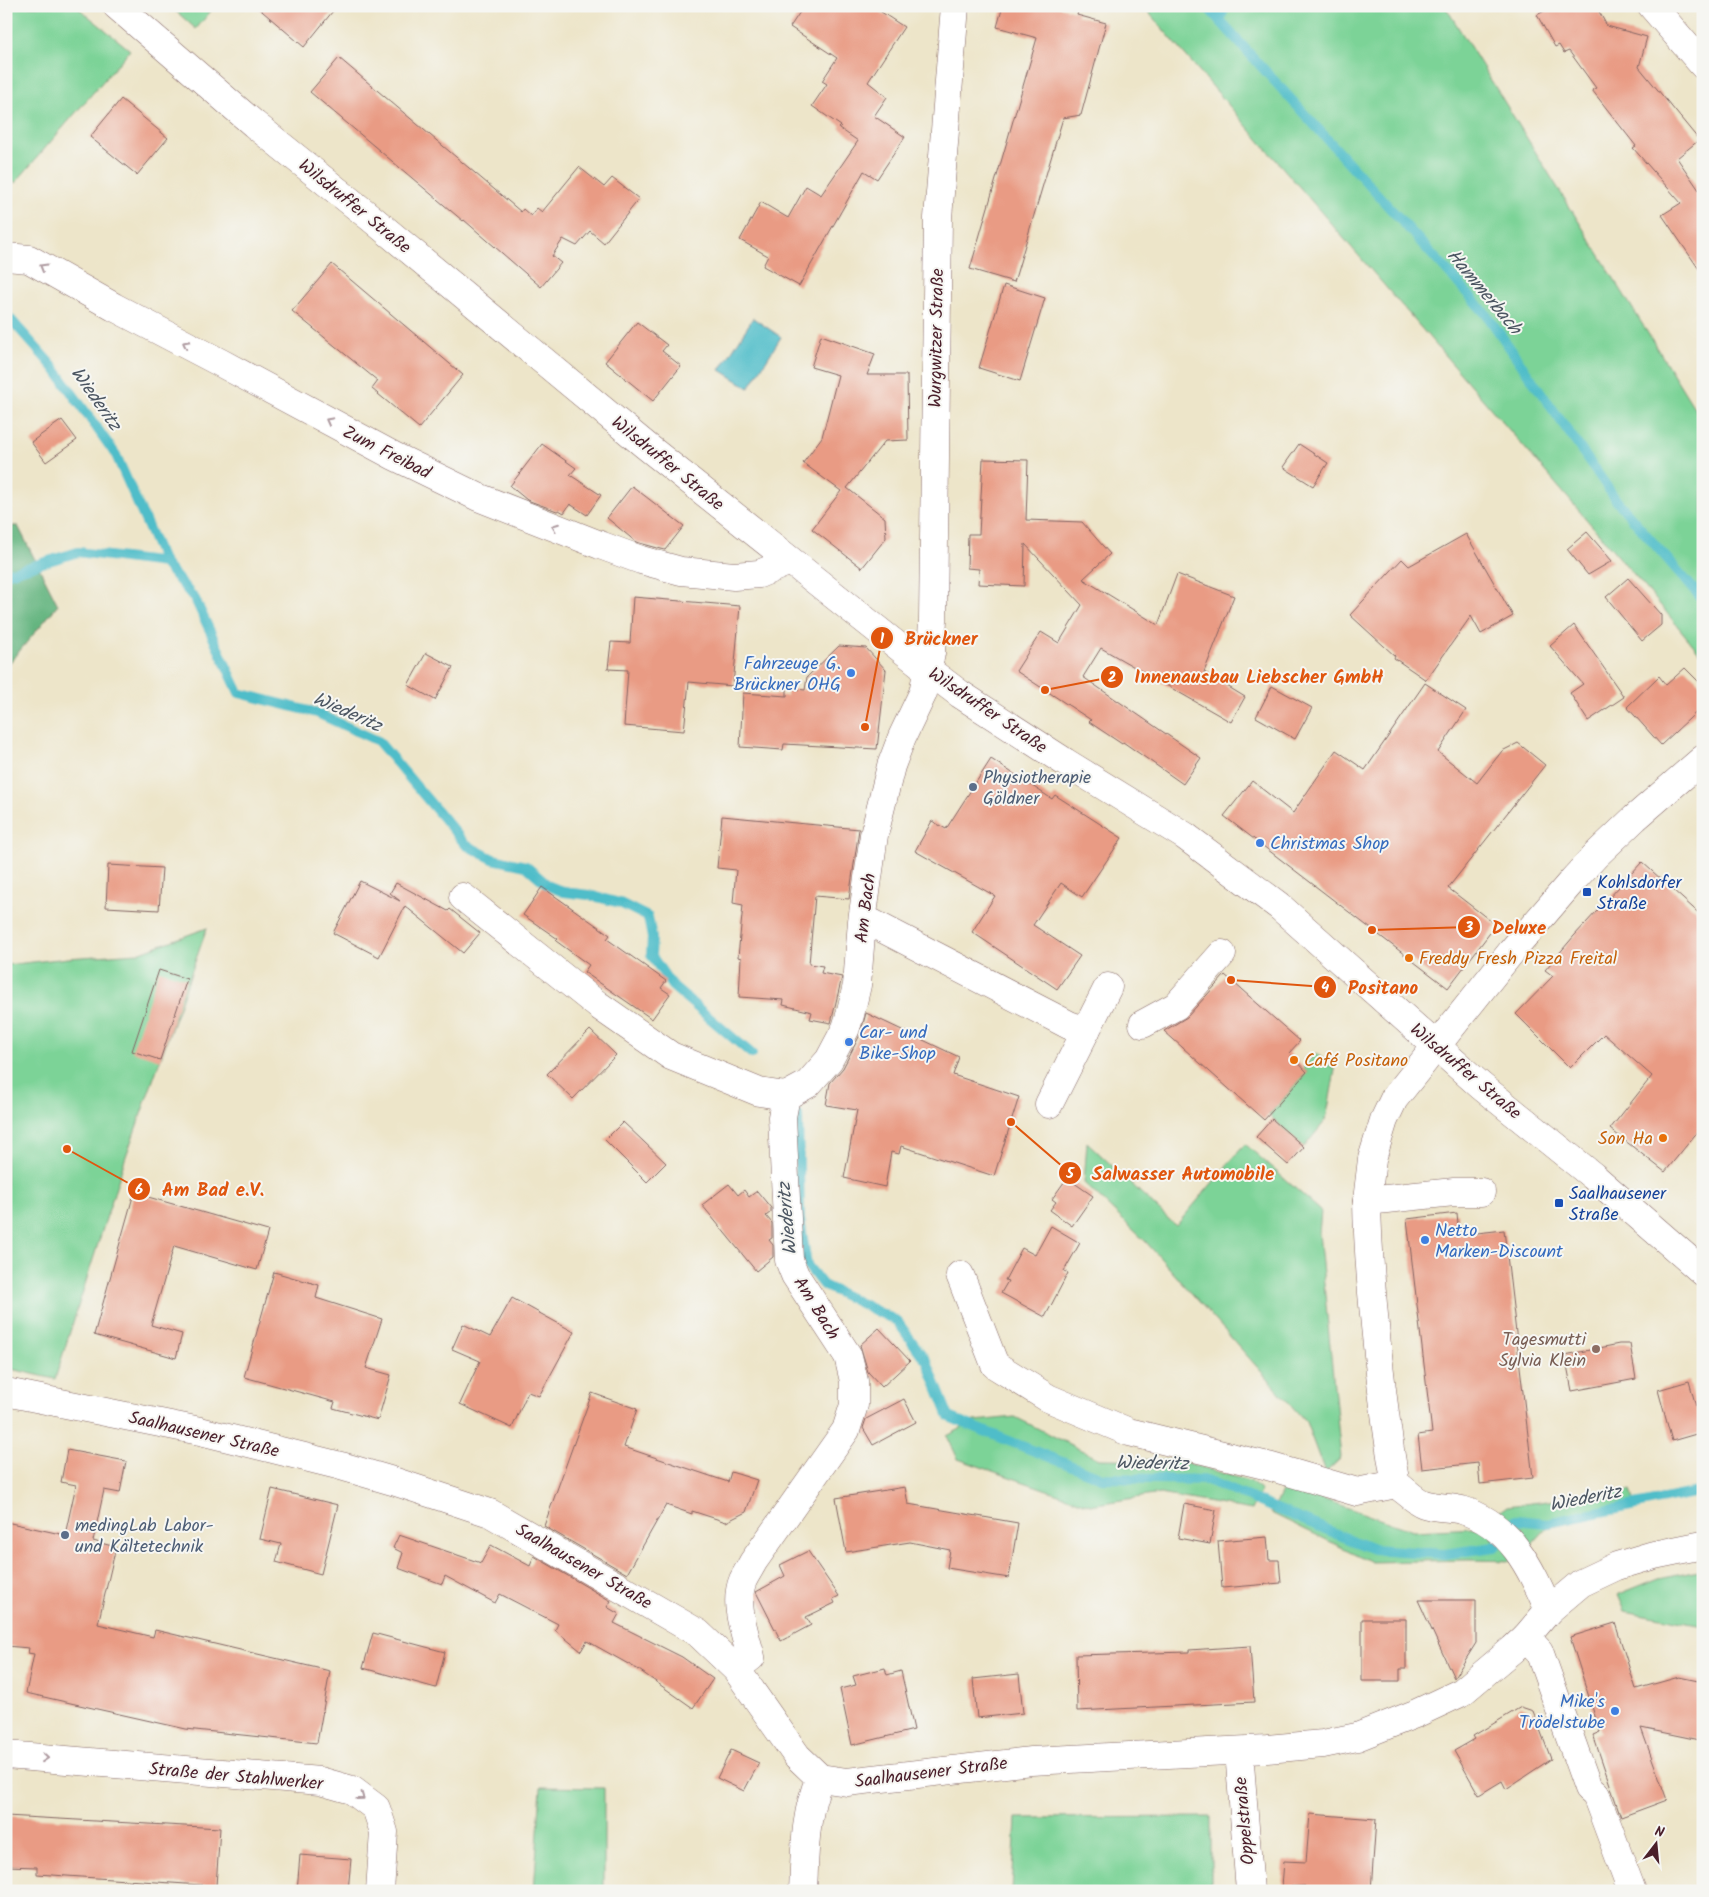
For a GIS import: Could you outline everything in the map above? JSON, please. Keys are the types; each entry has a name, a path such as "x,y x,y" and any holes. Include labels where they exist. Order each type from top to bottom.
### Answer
{"street":[{"name":"Wilsdruffer Straße","path":"117,6 254,124 640,441 928,670 960,694 1193,842 1279,906 1481,1086 1593,1176 1702,1271"},
{"name":"Wurgwitzer Straße","path":"928,670 933,620 938,211 955,6"},
{"path":"1652,6 1703,65"},
{"name":"Zum Freibad","path":"6,257 29,259 114,307 394,456 478,497 600,545 681,571 734,576 759,574 790,561"},
{"name":"Am Bach","path":"736,1669 751,1657 740,1612 743,1581 752,1562 846,1430 854,1405 854,1381 848,1356 795,1275 789,1260 782,1117 786,1096 808,1084 829,1060 846,1028 857,985 862,921 874,835 891,766 922,693 928,670"},
{"path":"1549,1610 1528,1566 1505,1536 1462,1510 1423,1504 1396,1484 1389,1453 1376,1343 1368,1247 1367,1201 1372,1159 1384,1120 1394,1099 1512,951 1596,855 1634,818 1703,759"},
{"path":"463,897 598,1005 671,1056 759,1092 786,1096"},
{"path":"872,923 1086,1031"},
{"path":"1143,1024 1176,1006 1222,954"},
{"path":"1049,1104 1108,987"},
{"path":"1367,1201 1454,1192 1481,1192"},
{"path":"960,1275 995,1366 1048,1398 1128,1432 1268,1466 1358,1492 1396,1484"},
{"name":"Saalhausener Straße","path":"6,1392 200,1431 341,1466 490,1513 698,1633 736,1669 797,1756 820,1778 847,1782 1031,1761 1238,1751 1332,1742 1357,1737 1462,1692 1526,1637 1549,1610 1581,1583 1617,1566 1654,1555 1703,1545"},
{"path":"1526,1637 1539,1651 1588,1788 1596,1796 1632,1891"},
{"name":"Oppelstraße","path":"1238,1751 1250,1891"},
{"name":"Straße der Stahlwerker","path":"6,1755 320,1781 352,1790 376,1808 384,1832 380,1891"},
{"path":"803,1891 807,1824 820,1778"}],"green space":[{"path":"6,6 76,6 130,50 15,183 6,175"},
{"path":"170,6 215,6 196,29"},
{"path":"1143,6 1445,6 1698,414 1703,418 1703,657 1657,601"},
{"path":"6,526 18,526 58,605 6,667"},
{"path":"207,928 125,1159 55,1379 6,1368 6,965 138,953"},
{"path":"1316,1053 1335,1070 1326,1120 1304,1147 1269,1115 1307,1072 1303,1068"},
{"path":"1087,1142 1176,1226 1245,1144 1321,1211 1319,1233 1341,1458 1325,1473 1306,1422 1146,1242 1084,1183"},
{"path":"1015,1417 1099,1459 1177,1460 1249,1481 1261,1490 1252,1510 1160,1494 1090,1505 958,1459 947,1436 975,1421"},
{"path":"1303,1487 1323,1499 1413,1531 1477,1528 1507,1506 1631,1491 1636,1508 1547,1528 1516,1561 1372,1562 1271,1513 1284,1488"},
{"path":"1703,1569 1703,1626 1624,1611 1617,1595 1659,1578"},
{"path":"541,1787 604,1788 604,1891 534,1891"},
{"path":"1211,1817 1211,1891 1012,1891 1016,1818"}],"water":[{"path":"753,318 781,337 749,388 720,370"}],"building":[{"path":"256,6 337,6 304,47"},
{"path":"804,6 872,6 904,27 868,82 887,97 874,116 905,137 877,179 864,171 799,286 763,266 768,256 740,240 761,202 788,218 806,186 821,195 858,141 839,128 841,126 812,106 827,84 822,81 837,58 790,27"},
{"path":"1003,6 1057,6 1078,12 1077,15 1106,23 1081,115 1063,118 1014,282 970,269 1037,38 997,27"},
{"path":"1553,6 1596,6 1607,26 1647,37 1639,67 1699,140 1677,158 1699,190 1703,188 1703,275 1662,215 1681,203 1633,148 1636,146 1592,90 1596,88 1569,51 1564,53 1559,45 1555,47 1537,15"},
{"path":"339,58 521,212 523,209 531,216 537,208 542,212 579,167 604,187 612,178 639,199 604,243 590,231 577,246 563,239 552,256 561,263 541,287 464,220 310,92"},
{"path":"121,99 168,138 137,175 90,137"},
{"path":"332,264 463,375 419,428 372,389 378,381 292,311"},
{"path":"1004,285 1045,298 1020,381 979,368"},
{"path":"637,322 667,345 662,351 681,366 653,401 605,362"},
{"path":"821,335 875,354 867,375 907,375 908,440 885,441 847,488 885,518 886,538 862,568 812,529 841,491 803,463 822,437 838,375 811,367"},
{"path":"62,420 77,440 46,462 31,442"},
{"path":"542,444 576,468 570,475 601,495 587,515 570,504 564,513 527,500 510,486"},
{"path":"1299,444 1328,463 1313,486 1283,467"},
{"path":"983,459 1028,460 1026,520 1082,522 1110,554 1083,579 1158,625 1177,574 1234,596 1204,672 1245,697 1231,722 1101,648 1083,677 1201,758 1183,784 1016,671 1041,632 1059,643 1082,605 1025,544 1024,586 978,584 979,569 967,568 968,534 979,534"},
{"path":"632,486 684,526 665,550 636,542 607,518"},
{"path":"1587,532 1612,561 1588,575 1567,549"},
{"path":"1466,534 1513,616 1481,634 1471,616 1426,680 1394,658 1395,656 1350,615 1402,559 1409,566"},
{"path":"1628,578 1661,615 1661,625 1642,641 1606,597"},
{"path":"633,597 740,606 733,686 689,682 684,731 624,726 628,670 608,669 611,642 630,643"},
{"path":"1574,625 1624,697 1588,721 1570,693 1583,684 1550,646"},
{"path":"839,646 866,648 886,670 877,749 784,744 783,750 740,747 743,693 787,696 787,688 805,690 807,677"},
{"path":"426,653 453,667 435,700 408,685"},
{"path":"1685,668 1703,686 1703,706 1661,745 1627,707 1659,676 1666,685"},
{"path":"1425,683 1466,710 1438,752 1477,783 1502,751 1518,743 1545,765 1448,888 1496,925 1448,988 1224,816 1252,781 1293,813 1336,750 1365,770"},
{"path":"1272,686 1312,708 1295,739 1256,717"},
{"path":"991,759 1052,799 1055,795 1122,838 1082,897 1061,883 1033,925 1080,956 1057,989 972,932 995,896 915,851 932,821 946,829"},
{"path":"722,816 859,829 849,899 815,896 809,964 823,966 821,973 842,977 831,1023 810,1019 812,1012 783,1005 784,1000 739,997 741,958 738,957 743,905 733,903 736,870 717,868"},
{"path":"1642,862 1703,917 1703,1125 1665,1172 1610,1129 1652,1076 1604,1034 1570,1068 1516,1014 1553,976 1545,970"},
{"path":"108,865 162,868 159,910 106,907"},
{"path":"360,881 400,901 390,893 396,883 448,911 450,909 480,933 463,953 405,906 379,957 333,933"},
{"path":"542,887 610,935 607,939 666,981 661,988 670,994 652,1019 584,972 589,965 556,941 558,939 523,915"},
{"path":"159,970 187,979 160,1060 132,1051"},
{"path":"1225,975 1300,1041 1289,1053 1307,1072 1264,1120 1164,1031 1187,1017"},
{"path":"866,1013 959,1057 953,1075 1019,1097 994,1176 901,1146 899,1154 891,1152 885,1187 844,1178 857,1110 826,1105 830,1083 843,1068 860,1035"},
{"path":"590,1030 616,1055 573,1099 547,1074"},
{"path":"1272,1119 1304,1147 1288,1165 1256,1137"},
{"path":"623,1122 666,1163 647,1182 605,1140"},
{"path":"1067,1178 1093,1196 1072,1226 1050,1210 1056,1202 1052,1199"},
{"path":"729,1184 738,1195 744,1190 749,1197 757,1191 771,1208 771,1212 766,1216 772,1223 772,1238 769,1240 773,1245 773,1257 756,1271 702,1205"},
{"path":"134,1193 268,1231 257,1270 174,1246 151,1325 182,1334 176,1358 94,1335"},
{"path":"1457,1213 1459,1235 1504,1230 1533,1478 1480,1484 1478,1463 1422,1469 1418,1435 1432,1433 1407,1219"},
{"path":"1051,1226 1080,1243 1064,1271 1068,1273 1045,1317 1001,1293 1008,1281 1005,1280 1022,1248 1035,1255"},
{"path":"274,1272 319,1285 316,1298 382,1319 366,1368 391,1375 378,1420 333,1408 335,1402 244,1377"},
{"path":"512,1298 574,1332 539,1396 528,1392 512,1428 460,1404 480,1361 452,1349 463,1324 490,1337"},
{"path":"879,1328 910,1361 882,1387 868,1372 860,1345"},
{"path":"1619,1344 1630,1344 1636,1379 1572,1391 1565,1355"},
{"path":"1689,1381 1703,1432 1672,1441 1658,1390"},
{"path":"592,1393 637,1409 624,1447 728,1482 731,1472 757,1480 746,1512 726,1522 692,1511 692,1514 666,1505 627,1574 544,1526"},
{"path":"904,1399 916,1422 873,1445 863,1428 866,1419"},
{"path":"67,1450 126,1461 120,1493 104,1490 93,1541 116,1547 98,1624 153,1637 155,1630 330,1671 317,1743 186,1729 26,1693 34,1654 28,1653 29,1648 6,1646 6,1522 65,1535 76,1485 61,1482"},
{"path":"905,1487 908,1504 1018,1523 1009,1578 947,1568 950,1550 910,1542 846,1552 836,1498"},
{"path":"272,1489 338,1505 321,1574 276,1562 281,1544 260,1539"},
{"path":"1184,1504 1216,1510 1210,1544 1178,1538"},
{"path":"399,1535 481,1563 491,1545 530,1566 534,1556 611,1601 607,1607 619,1614 614,1623 682,1657 713,1679 693,1708 639,1670 587,1641 581,1651 555,1630 558,1624 500,1594 495,1603 445,1576 442,1584 398,1568 403,1553 393,1548"},
{"path":"1267,1537 1269,1560 1279,1560 1281,1583 1222,1588 1218,1541"},
{"path":"808,1551 839,1596 833,1599 835,1603 806,1617 811,1625 781,1641 756,1592 785,1576 780,1565"},
{"path":"1418,1600 1476,1600 1476,1643 1454,1678"},
{"path":"1362,1619 1406,1619 1406,1669 1400,1669 1400,1681 1362,1681"},
{"path":"1615,1623 1636,1689 1679,1677 1703,1682 1703,1723 1699,1740 1641,1728 1667,1800 1621,1817 1593,1735 1600,1732 1570,1637"},
{"path":"373,1633 445,1652 436,1688 363,1668"},
{"path":"1250,1646 1254,1702 1077,1711 1076,1655 1189,1652 1189,1650"},
{"path":"885,1668 887,1675 901,1671 914,1730 852,1745 840,1689 856,1685 853,1676"},
{"path":"1019,1674 1023,1713 977,1718 973,1679"},
{"path":"1521,1707 1533,1711 1551,1759 1506,1789 1502,1781 1479,1795 1454,1751 1475,1739 1473,1736"},
{"path":"731,1750 759,1763 744,1791 717,1778"},
{"path":"1310,1814 1376,1819 1371,1891 1304,1891 1305,1886 1282,1887 1284,1861 1306,1862"},
{"path":"6,1816 220,1828 216,1886 37,1874 37,1867 6,1866"},
{"path":"300,1855 351,1859 348,1891 297,1891"}],"waterway":[{"name":"Hammerbach","path":"1220,21 1225,6"},
{"name":"Hammerbach","path":"1210,10 1486,314 1617,501 1703,600"},
{"name":"Wiederitz","path":"6,314 55,369 116,455 164,563 195,599 239,693 317,713 378,741 466,845 493,859 526,866 549,886 564,892 589,895 620,903 648,917 652,938 651,955 672,986 752,1054"},
{"path":"6,574 78,552 164,563"},
{"name":"Wiederitz","path":"798,1115 800,1219 807,1265 823,1285 897,1321 927,1362 949,1417 1102,1478 1207,1480 1373,1549 1444,1554 1495,1547 1516,1520 1548,1523 1703,1491"}],"place":[{"name":"Fahrzeuge G. Brückner OHG","path":"851,673"},
{"name":"Innenausbau Liebscher GmbH","path":"1045,690"},
{"name":"Brückner","path":"865,727"},
{"name":"Physiotherapie Göldner","path":"973,787"},
{"name":"Christmas Shop","path":"1260,843"},
{"name":"Kohlsdorfer Straße","path":"1587,892"},
{"name":"Deluxe","path":"1372,930"},
{"name":"Freddy Fresh Pizza Freital","path":"1409,958"},
{"name":"Positano","path":"1231,980"},
{"name":"Car- und Bike-Shop","path":"849,1042"},
{"name":"Café Positano","path":"1294,1060"},
{"name":"Salwasser Automobile","path":"1011,1122"},
{"name":"Son Ha","path":"1663,1138"},
{"name":"Am Bad e.V.","path":"67,1149"},
{"name":"Saalhausener Straße","path":"1559,1203"},
{"name":"Netto Marken-Discount","path":"1425,1240"},
{"name":"Tagesmutti Sylvia Klein","path":"1596,1349"},
{"name":"medingLab Labor- und Kältetechnik","path":"65,1535"},
{"name":"Mike's Trödelstube","path":"1615,1711"}]}
